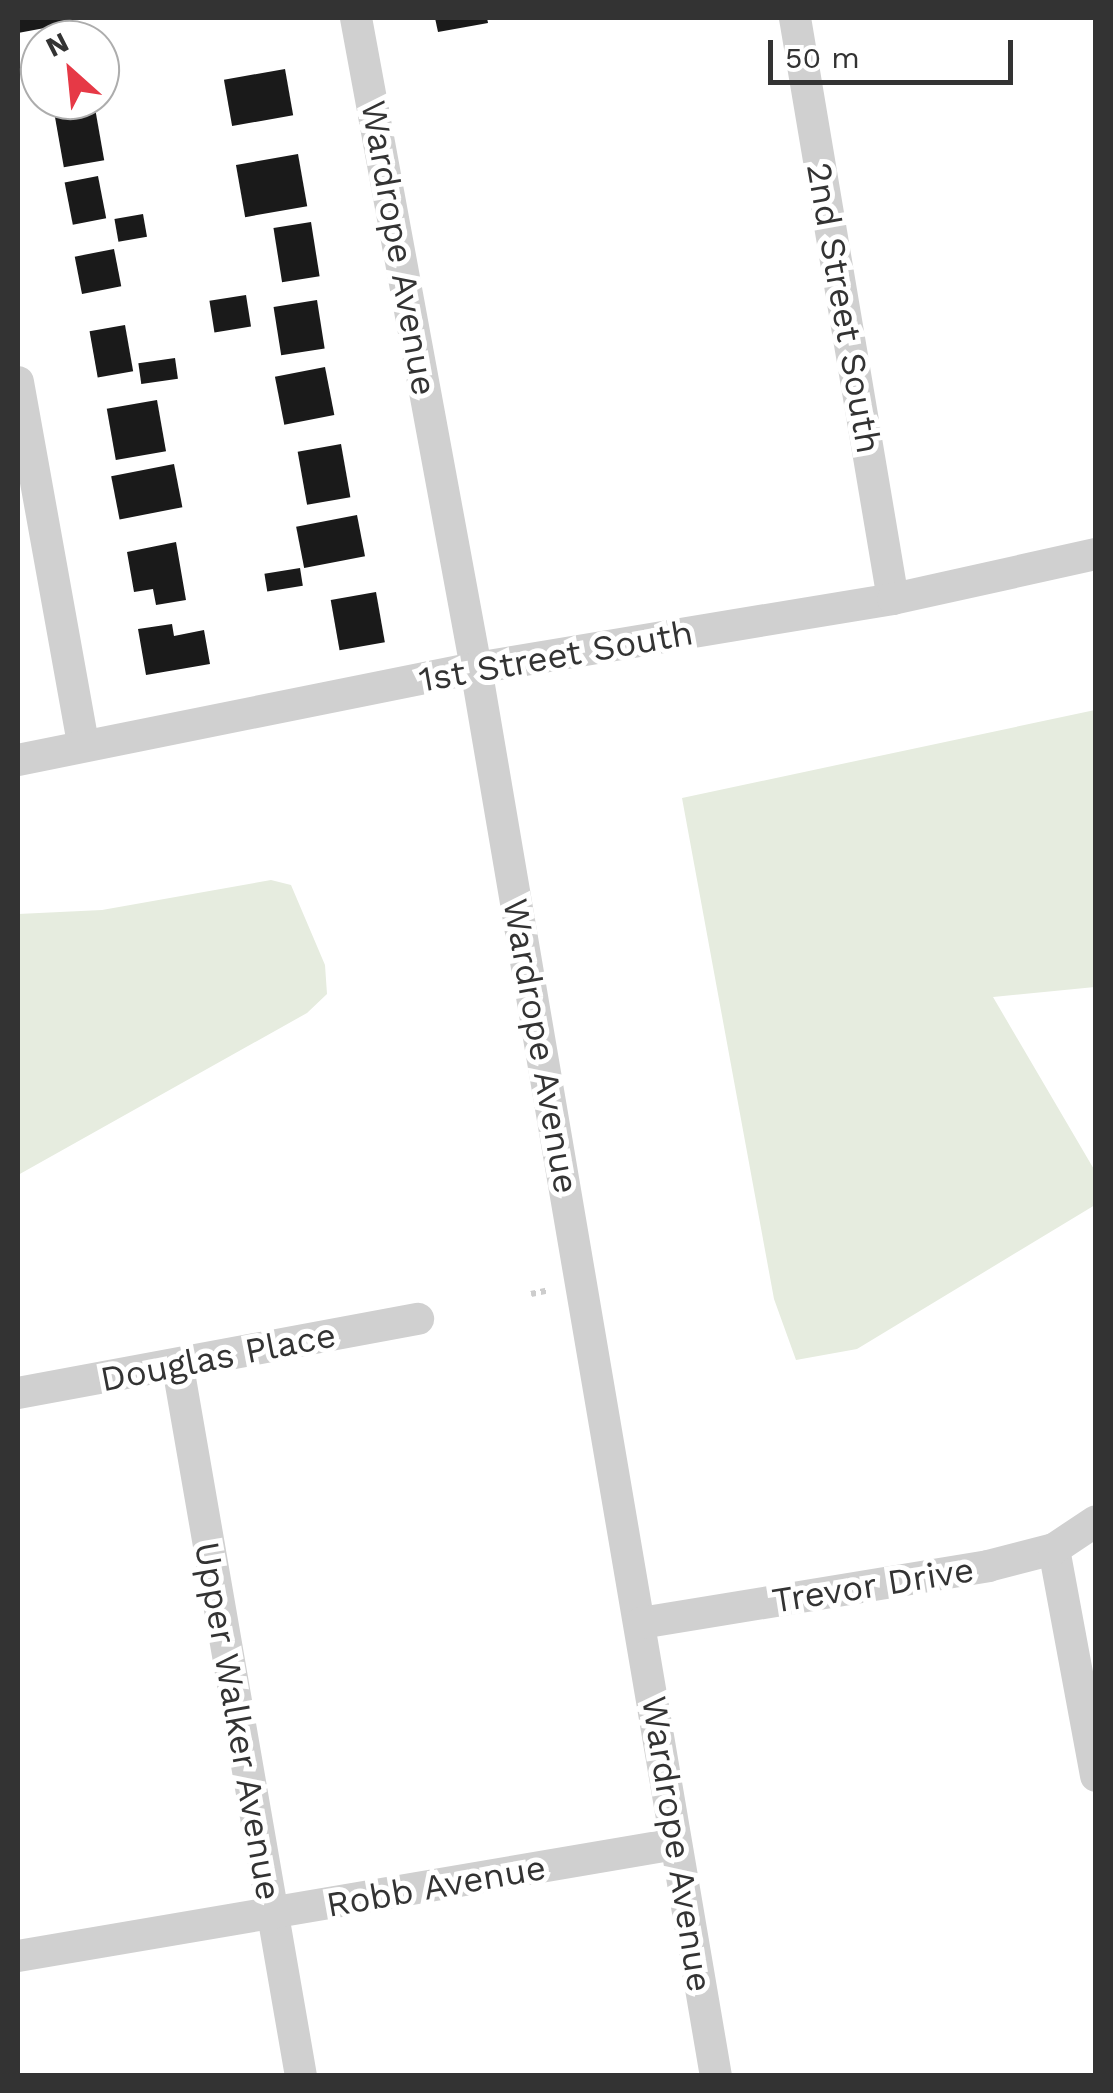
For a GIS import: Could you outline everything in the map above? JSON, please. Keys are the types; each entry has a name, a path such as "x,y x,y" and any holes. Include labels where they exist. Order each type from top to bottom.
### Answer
{"street":[{"name":"Wardrope Avenue","path":"356,18 476,668 716,2076"},
{"name":"2nd Street South","path":"795,18 893,599"},
{"path":"18,382 83,745"},
{"name":"1st Street South","path":"18,760 476,668 893,599 1096,554"},
{"name":"Douglas Place","path":"18,1393 178,1367 418,1319"},
{"name":"Upper Walker Avenue","path":"178,1367 270,1915 301,2076"},
{"name":"Trevor Drive","path":"641,1623 1054,1549 1096,1521"},
{"path":"1054,1549 1096,1776"},
{"name":"Robb Avenue","path":"18,1956 676,1844"}],"path":[{"path":"532,1294 556,1289"}],"shaded area":[{"path":"1095,710 1095,987 993,997 1095,1171 1095,1205 857,1349 796,1360 774,1299 682,798"},
{"path":"271,880 291,885 325,965 327,994 307,1013 18,1175 18,914 102,910"}],"building":[{"path":"18,18 65,18 20,20 18,33"},
{"path":"435,18 487,18 488,23 438,32"},
{"path":"285,69 293,115 232,126 224,80"},
{"path":"55,120 97,120 104,160 64,167"},
{"path":"298,154 307,206 245,217 236,165"},
{"path":"98,176 106,218 73,225 65,182"},
{"path":"143,214 147,237 118,242 114,219"},
{"path":"311,222 320,276 282,282 273,228"},
{"path":"114,249 121,286 82,294 75,257"},
{"path":"246,295 251,327 214,332 209,301"},
{"path":"317,300 325,348 281,355 274,307"},
{"path":"125,325 133,371 98,378 90,331"},
{"path":"175,358 178,379 141,384 138,363"},
{"path":"325,367 334,415 284,425 275,377"},
{"path":"157,400 166,451 116,460 107,409"},
{"path":"341,444 350,497 307,505 298,452"},
{"path":"174,464 182,507 120,519 111,476"},
{"path":"357,515 365,556 304,568 296,527"},
{"path":"176,542 186,600 156,605 153,589 134,592 127,552"},
{"path":"300,568 303,586 267,591 264,574"},
{"path":"376,592 385,642 340,650 331,600"},
{"path":"172,624 174,636 204,630 210,664 146,675 138,629"}]}
